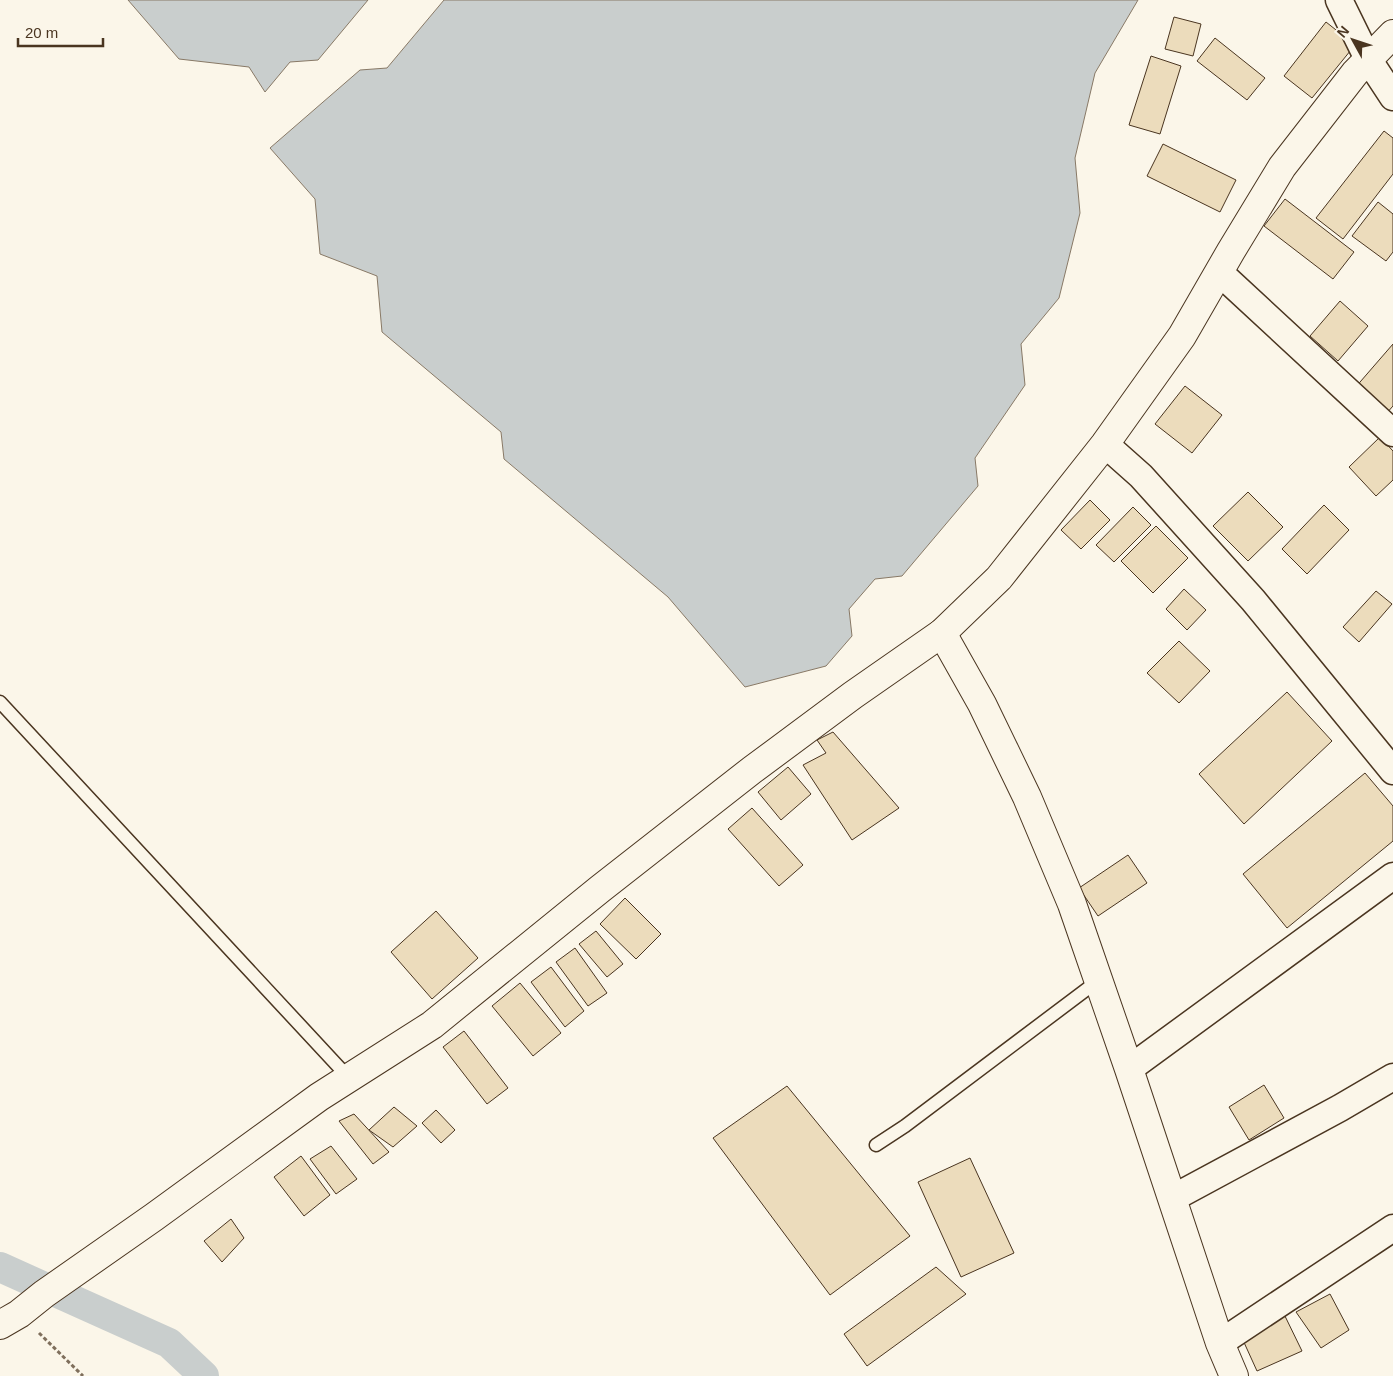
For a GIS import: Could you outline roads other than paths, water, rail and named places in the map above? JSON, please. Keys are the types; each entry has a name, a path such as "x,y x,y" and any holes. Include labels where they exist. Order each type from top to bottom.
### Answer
{"main road":[{"path":"10,1320 311,1103 432,1025 752,770 852,695 942,633 999,578 1105,444 1182,336 1282,167 1355,73 1393,34"},
{"path":"942,633 982,704 1028,797 1072,904 1220,1343 1234,1376"}],"street":[{"path":"1339,0 1368,59 1393,97"},
{"path":"1219,272 1393,433"},
{"path":"1105,444 1140,476 1253,600 1393,771"},
{"path":"1129,1069 1393,876"},
{"path":"1172,1198 1340,1108 1393,1077"},
{"path":"1220,1343 1393,1228"}],"lane":[{"path":"0,702 349,1078"},
{"path":"876,1145 905,1126 1099,980"}],"waterway":[{"path":"0,1267 169,1343 204,1376"}]}
